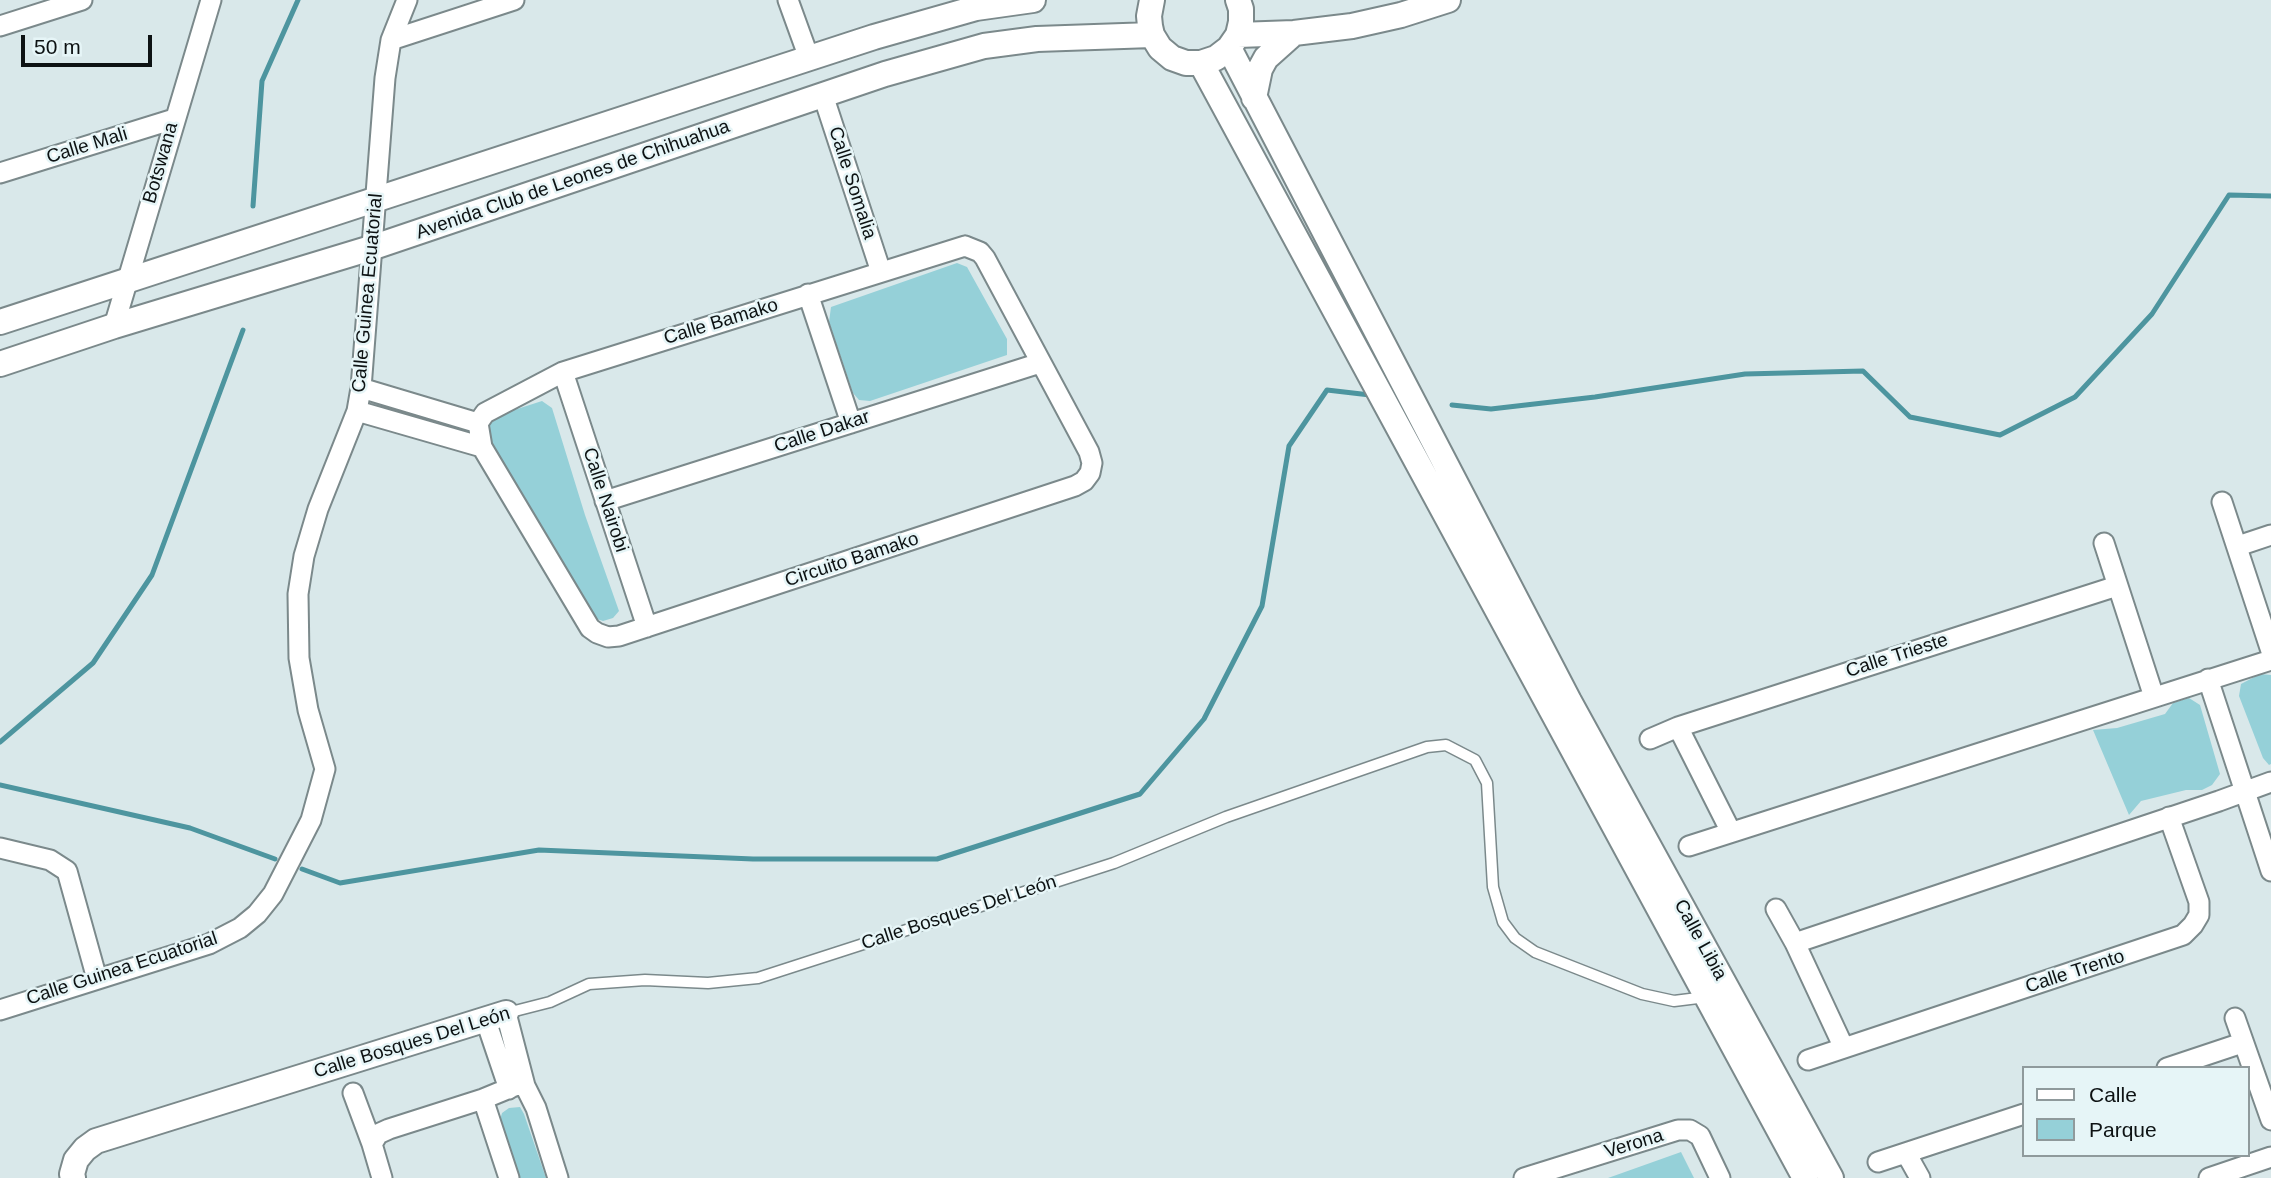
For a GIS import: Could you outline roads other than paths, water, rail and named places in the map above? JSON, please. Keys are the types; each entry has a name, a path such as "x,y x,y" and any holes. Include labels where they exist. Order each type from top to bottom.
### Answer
{"street":[{"path":"0,26 34,7 82,0"},
{"name":"Botswana","path":"114,326 211,0"},
{"name":"Calle Guinea Ecuatorial","path":"0,1010 209,944 240,928 257,914 273,894 311,820 324,769 308,709 299,658 298,594 304,556 318,509 357,411 385,78 391,40 407,0"},
{"path":"391,40 514,0"},
{"path":"788,0 809,58"},
{"name":"Avenida Club de Leones de Chihuahua","path":"0,322 874,37 976,8 1033,0"},
{"path":"1152,0 1149,16 1152,35 1160,48 1172,58 1186,63 1201,63 1216,58 1233,42 1241,22 1238,0"},
{"path":"1233,42 1352,26 1401,15 1448,0"},
{"path":"1254,98 1260,69 1266,58 1294,33"},
{"name":"Avenida Club de Leones de Chihuahua","path":"0,364 114,326 371,248 822,94 984,46 1037,39 1152,35"},
{"path":"1233,42 1254,98 1559,705"},
{"path":"1201,63 1559,705"},
{"name":"Calle Somalia","path":"822,94 881,272"},
{"name":"Calle Mali","path":"0,173 174,119"},
{"name":"Calle Bamako","path":"478,423 485,413 563,372 957,248 973,248 985,258 1089,453 1092,463 1090,472"},
{"path":"808,295 851,423"},
{"name":"Calle Dakar","path":"605,501 1040,363"},
{"name":"Calle Nairobi","path":"563,372 647,627"},
{"path":"357,411 482,447 478,423 361,388"},
{"name":"Circuito Bamako","path":"482,447 590,628 608,637 647,627 1076,486 1084,481 1090,472"},
{"path":"2221,502 2238,546 2271,651"},
{"path":"2238,546 2271,535"},
{"path":"2104,543 2154,697"},
{"name":"Calle Trieste","path":"1650,739 1678,727 2117,586"},
{"path":"1689,846 2271,660"},
{"path":"2208,679 2271,871"},
{"name":"Calle Libia","path":"1559,705 1706,997 1805,1178"},
{"name":"Calle Libia","path":"1559,705 1831,1178"},
{"path":"1678,727 1731,832"},
{"path":"1795,943 2271,782"},
{"name":"Calle Trento","path":"1808,1060 2183,935 2199,915 2199,902 2169,817"},
{"path":"0,848 50,860 67,871 97,979"},
{"path":"1776,909 1795,943 1844,1048"},
{"path":"496,1017 517,1087 536,1108 558,1178"},
{"name":"Calle Bosques Del León","path":"72,1176 76,1160 96,1141 496,1017"},
{"path":"2235,1018 2271,1120"},
{"path":"2173,1066 2242,1043"},
{"path":"372,1144 378,1134 389,1129 517,1087"},
{"path":"353,1093 382,1178"},
{"path":"482,1099 509,1178"},
{"path":"1878,1162 2022,1115"},
{"name":"Verona","path":"1525,1178 1678,1130 1690,1130 1700,1136 1720,1178"},
{"path":"1906,1153 1920,1178"},
{"path":"2209,1178 2271,1157"}],"lane":[{"name":"Calle Bosques Del León","path":"496,1017 550,1002 589,984 645,981 708,983 758,978 1115,863 1226,817 1427,747 1446,745 1475,760 1487,783 1493,887 1503,922 1515,939 1535,952 1642,995 1674,1001 1706,997"}],"waterway":[{"path":"253,206 262,81 298,0"},
{"path":"1452,405 1491,409 1595,397 1745,374 1863,371 1910,417 2000,435 2075,397 2152,314 2229,195 2271,196"},
{"path":"0,742 93,663 152,575 243,330"},
{"path":"302,869 340,883 539,850 753,859 937,859 1140,794 1204,719 1262,606 1289,446 1327,390 1370,395"},
{"path":"0,785 190,828 275,859"}]}
